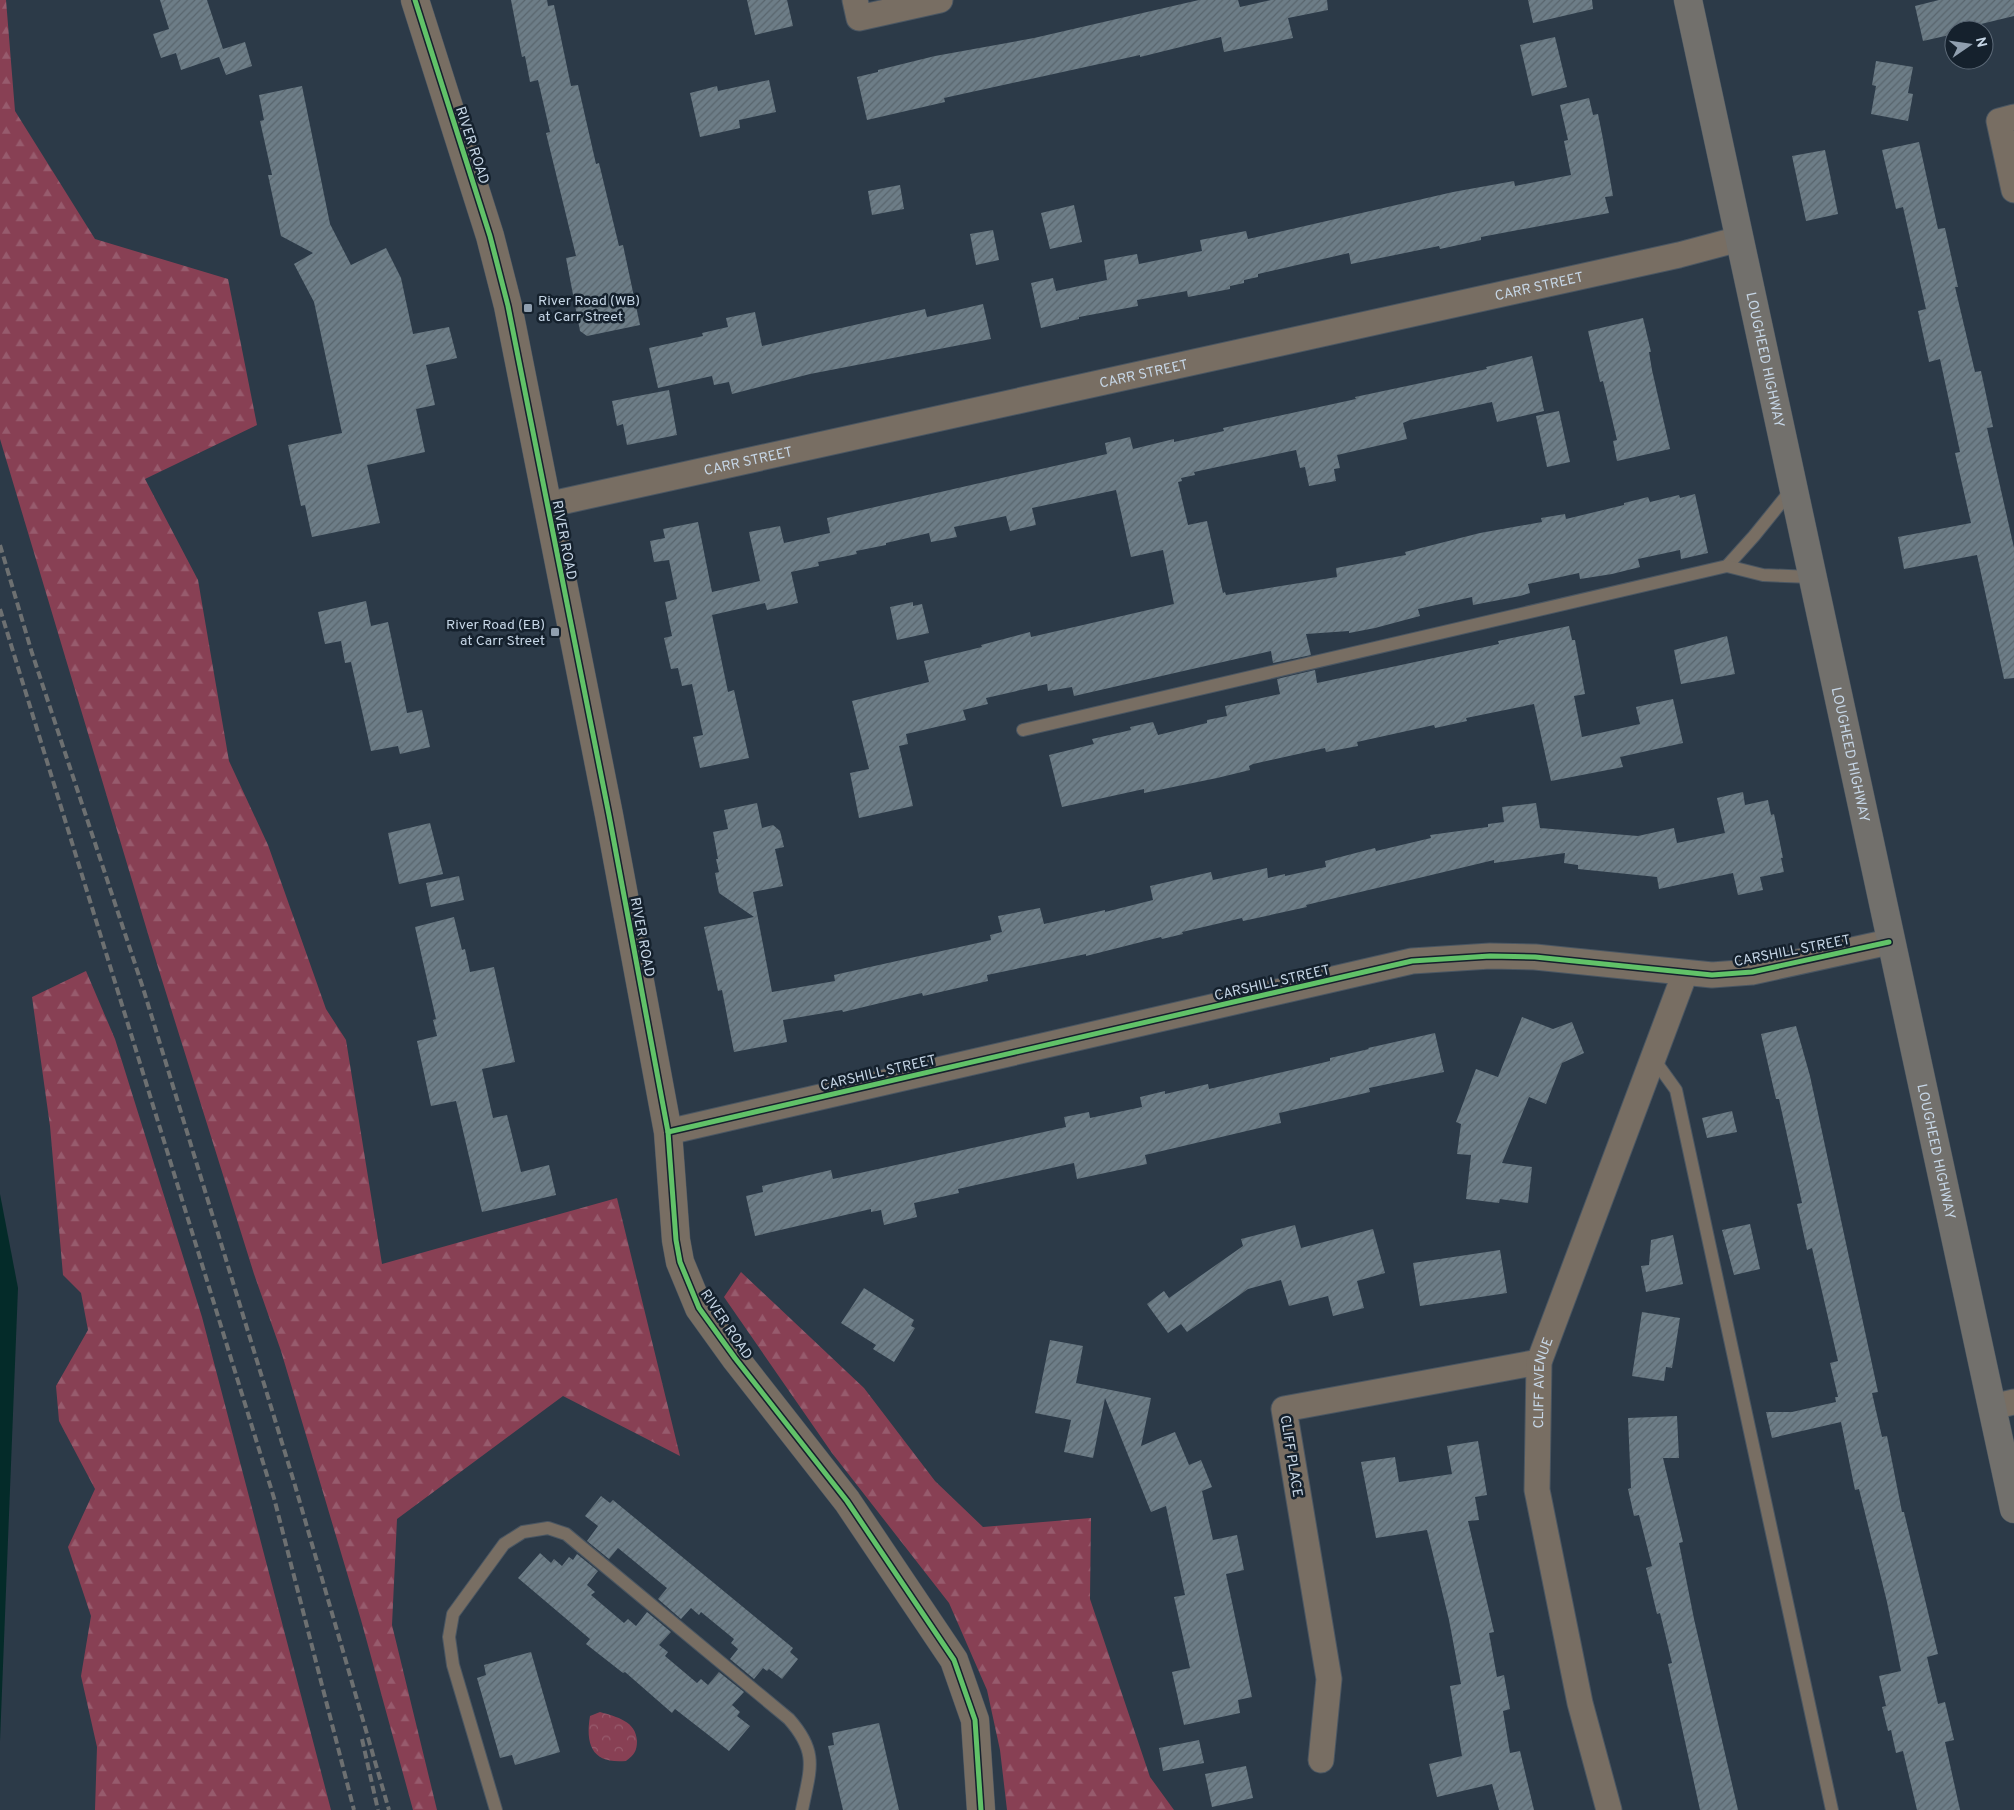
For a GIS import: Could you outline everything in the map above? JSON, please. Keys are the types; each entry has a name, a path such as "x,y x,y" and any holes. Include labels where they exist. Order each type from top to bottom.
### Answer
{"highway":[{"name":"LOUGHEED HIGHWAY","path":"1688,0 1890,942 2003,1404 2014,1509"}],"street":[{"name":"RIVER ROAD","path":"415,0 490,236 508,306 609,816 668,1132 676,1240 687,1283 699,1308 735,1358 848,1502 954,1660 975,1720 981,1810"},
{"path":"857,9 940,0"},
{"path":"2007,119 2014,190"},
{"name":"CARR STREET","path":"546,505 1650,261 1739,239"},
{"name":"CARSHILL STREET","path":"668,1132 1412,962 1490,956 1534,957 1712,975 1752,972 1890,942"},
{"name":"CLIFF AVENUE","path":"1609,1810 1580,1703 1536,1490 1539,1362 1685,973"},
{"name":"CLIFF PLACE","path":"1321,1760 1329,1679 1284,1409 1539,1362"}],"lane":[{"path":"1727,566 1792,489"},
{"path":"1024,730 1727,566 1763,575 1811,577"},
{"path":"1653,1058 1676,1090 1832,1810"},
{"path":"496,1810 453,1665 449,1638 453,1614 504,1544 523,1532 548,1528 566,1534 789,1719 801,1734 809,1749 810,1769 802,1810"}],"green space":[{"path":"0,0 6,0 15,111 95,239 228,279 257,425 145,479 198,580 229,761 268,845 326,1009 346,1040 382,1264 617,1198 680,1456 563,1396 397,1519 392,1625 437,1810 413,1810 361,1620 281,1351 254,1274 157,964 0,439"},
{"path":"86,971 115,1039 202,1317 331,1810 95,1810 97,1747 81,1676 91,1616 68,1547 95,1489 59,1421 56,1386 88,1330 81,1293 63,1275 50,1126 32,997"},
{"path":"741,1272 864,1388 935,1481 983,1527 1091,1518 1090,1599 1150,1777 1174,1810 1007,1810 1000,1750 987,1690 949,1603 832,1453 724,1297"},
{"path":"600,1712 629,1724 636,1734 636,1750 626,1761 615,1761 599,1756 590,1744 590,1716"}],"shaded area":[{"path":"0,1194 18,1288 0,1741"}],"building":[{"path":"160,0 207,0 223,49 245,42 252,66 226,75 219,57 181,70 176,53 161,58 153,34 169,29"},
{"path":"511,0 547,0 548,6 554,5 571,86 578,85 596,164 599,163 619,246 623,245 640,325 587,336 580,331 566,258 576,256 546,133 550,132 538,80 530,82 525,56 522,57"},
{"path":"747,0 787,0 793,26 755,35"},
{"path":"1199,0 1238,0 1240,7 1271,0 1327,0 1328,10 1288,18 1293,38 1224,52 1221,37 1140,57 1140,55 944,98 945,102 867,120 857,77 935,56 1034,38"},
{"path":"1528,0 1592,0 1593,9 1533,23"},
{"path":"1939,0 2014,0 2014,16 1994,21 1944,20 1944,36 1923,41 1915,6"},
{"path":"1555,37 1567,87 1532,96 1520,45"},
{"path":"1876,61 1913,67 1908,93 1913,94 1908,121 1871,114 1876,86 1872,85"},
{"path":"769,80 776,112 739,120 740,128 700,137 690,93 717,86 718,91"},
{"path":"302,86 330,224 351,265 386,248 401,278 413,334 449,327 457,358 426,365 435,405 416,409 425,452 367,465 380,523 312,537 305,505 301,506 288,445 342,433 314,302 294,264 313,253 281,236 268,175 272,175 260,121 264,120 259,95"},
{"path":"1589,98 1593,115 1598,114 1613,196 1605,197 1609,213 1481,237 1481,240 1440,249 1439,246 1351,264 1349,253 1258,274 1258,277 1244,280 1244,283 1230,286 1230,289 1188,297 1187,291 1137,300 1138,306 1079,317 1079,319 1041,328 1031,283 1053,278 1056,291 1107,280 1104,260 1137,254 1139,264 1202,251 1200,240 1246,231 1248,239 1453,192 1514,181 1515,186 1571,175 1564,141 1568,140 1560,105"},
{"path":"1919,142 1938,229 1945,228 1958,287 1955,287 1975,372 1981,371 1993,427 1987,428 2014,548 2014,678 2004,679 1977,555 1904,569 1898,537 1971,523 1955,453 1960,452 1940,359 1929,362 1918,311 1926,309 1903,207 1896,209 1882,150"},
{"path":"1825,150 1838,214 1806,221 1792,156"},
{"path":"900,185 904,209 872,215 868,191"},
{"path":"1074,205 1082,242 1050,249 1041,213"},
{"path":"993,230 999,260 976,265 970,234"},
{"path":"983,304 991,339 810,374 732,394 729,382 714,385 712,376 658,388 649,348 703,336 702,333 728,327 726,318 755,312 762,346 925,309 927,317"},
{"path":"1643,318 1651,352 1649,352 1652,370 1670,449 1617,461 1613,441 1617,440 1603,381 1600,382 1588,331"},
{"path":"1532,356 1544,411 1497,422 1492,402 1410,420 1403,423 1407,439 1337,455 1340,468 1334,469 1336,481 1309,486 1305,467 1300,468 1296,450 1194,472 1195,475 1181,478 1182,481 1178,482 1188,525 1207,521 1223,593 1225,592 1226,595 1337,577 1336,568 1406,555 1405,552 1480,533 1542,522 1541,518 1565,514 1566,519 1624,505 1624,503 1648,497 1650,502 1679,495 1680,498 1695,494 1708,553 1681,559 1680,550 1638,559 1640,567 1612,574 1580,579 1579,573 1528,584 1530,593 1520,596 1473,605 1472,597 1418,609 1420,616 1375,628 1349,633 1349,631 1306,634 1311,655 1273,663 1271,651 1074,696 1072,687 1048,691 1047,684 986,698 988,704 963,710 966,720 906,734 908,744 899,746 913,806 859,818 850,773 869,769 852,701 929,682 924,661 982,647 981,645 1030,632 1031,637 1174,604 1163,550 1131,557 1116,490 1032,508 1036,525 1010,531 1006,516 954,527 957,537 931,542 929,533 856,551 857,554 818,562 819,566 791,572 798,603 767,610 765,603 712,615 728,692 734,690 749,758 700,768 693,737 703,735 692,684 682,686 678,668 671,669 664,638 672,636 665,602 677,599 669,560 654,562 650,541 665,538 663,529 698,522 712,592 760,581 749,532 780,526 784,543 830,533 827,518 1107,454 1105,443 1130,437 1133,449 1174,439 1174,442 1224,431 1223,428 1487,369 1486,367"},
{"path":"669,390 677,435 627,445 623,424 617,426 612,401"},
{"path":"1559,411 1570,462 1547,467 1536,416"},
{"path":"366,601 371,626 388,622 407,713 422,710 430,747 400,754 398,746 371,751 351,662 345,663 341,641 325,644 318,612"},
{"path":"913,602 913,606 922,604 929,633 897,640 890,607"},
{"path":"1569,626 1572,640 1575,640 1585,694 1574,696 1582,737 1640,724 1636,707 1673,699 1683,743 1620,757 1623,767 1551,781 1534,704 1466,718 1467,721 1435,728 1434,725 1357,742 1358,746 1326,752 1325,748 1253,764 1249,766 1250,770 1217,778 1144,793 1144,789 1062,807 1049,755 1094,744 1092,739 1131,730 1130,727 1153,722 1158,735 1207,723 1207,720 1227,716 1225,706 1280,694 1277,679 1315,670 1317,683 1499,644 1498,641"},
{"path":"1727,636 1735,674 1681,684 1674,650"},
{"path":"1743,792 1745,805 1768,800 1771,815 1774,814 1783,858 1781,858 1784,872 1760,877 1763,890 1738,895 1733,873 1659,889 1657,877 1578,869 1578,865 1564,863 1565,853 1494,863 1494,860 1306,905 1307,907 1243,921 1242,918 1182,932 1183,934 1162,939 1161,937 1086,956 1086,954 987,975 988,981 923,996 922,993 843,1012 842,1010 783,1020 787,1042 734,1052 722,990 718,991 704,927 754,917 719,893 715,873 719,872 716,859 718,859 713,832 728,829 724,810 757,803 762,828 773,825 780,831 784,847 775,849 783,886 753,892 772,992 835,981 834,975 991,940 990,935 1002,932 998,916 1040,908 1044,924 1153,900 1150,886 1211,872 1213,880 1267,868 1268,878 1285,874 1285,876 1326,867 1325,861 1375,848 1376,851 1431,838 1430,835 1488,827 1488,824 1504,822 1502,807 1536,803 1540,828 1638,836 1674,828 1677,843 1725,833 1717,798"},
{"path":"430,823 443,874 399,884 388,833"},
{"path":"459,876 464,900 431,907 426,883"},
{"path":"454,917 462,950 465,949 470,972 494,967 515,1062 482,1069 493,1118 507,1115 521,1172 549,1165 556,1195 482,1212 456,1101 431,1106 417,1041 437,1036 433,1020 436,1019 415,927"},
{"path":"1522,1017 1553,1029 1572,1022 1584,1053 1562,1063 1546,1104 1529,1097 1502,1163 1532,1167 1528,1203 1500,1199 1499,1203 1466,1199 1471,1155 1457,1154 1461,1124 1456,1122 1476,1069 1498,1077"},
{"path":"1796,1026 1810,1076 1878,1392 1872,1393 1882,1437 1887,1436 1902,1512 1904,1512 1938,1654 1927,1657 1938,1704 1945,1702 1954,1740 1945,1742 1960,1810 1917,1810 1903,1751 1896,1753 1891,1730 1888,1731 1882,1707 1886,1706 1879,1676 1901,1671 1887,1602 1859,1489 1855,1490 1841,1422 1772,1438 1766,1412 1792,1412 1836,1402 1835,1397 1838,1397 1830,1363 1838,1361 1812,1248 1807,1250 1797,1204 1802,1203 1779,1099 1776,1099 1761,1034"},
{"path":"1435,1033 1444,1072 1369,1088 1370,1092 1279,1113 1281,1123 1145,1155 1147,1164 1077,1179 1074,1163 958,1189 959,1193 914,1203 917,1217 884,1225 881,1210 871,1212 871,1209 755,1236 746,1196 763,1192 762,1186 831,1170 833,1179 1066,1127 1064,1117 1089,1112 1090,1118 1142,1107 1140,1097 1165,1091 1165,1094 1208,1084 1209,1089 1330,1061 1330,1058"},
{"path":"1732,1111 1737,1132 1707,1138 1702,1118"},
{"path":"1750,1224 1760,1269 1734,1275 1722,1230"},
{"path":"1295,1225 1301,1248 1373,1229 1385,1273 1357,1281 1364,1308 1333,1316 1328,1296 1289,1306 1281,1280 1248,1289 1187,1332 1181,1324 1168,1333 1147,1304 1164,1291 1169,1298 1243,1246 1241,1239"},
{"path":"1673,1235 1683,1284 1646,1292 1641,1266 1649,1265 1651,1240"},
{"path":"1500,1250 1507,1293 1420,1306 1413,1263"},
{"path":"864,1288 914,1320 911,1326 915,1328 894,1362 873,1349 876,1345 841,1323"},
{"path":"1642,1312 1680,1318 1672,1368 1666,1367 1664,1381 1632,1376"},
{"path":"1050,1340 1083,1346 1076,1383 1151,1398 1141,1446 1175,1432 1189,1465 1201,1460 1212,1487 1202,1491 1213,1540 1237,1535 1244,1570 1226,1574 1252,1697 1238,1700 1240,1713 1184,1725 1172,1672 1190,1668 1174,1597 1185,1595 1166,1506 1151,1512 1105,1398 1093,1458 1064,1452 1071,1420 1035,1413"},
{"path":"1677,1416 1679,1458 1663,1458 1683,1542 1679,1543 1694,1619 1738,1810 1700,1810 1668,1664 1672,1663 1660,1613 1657,1614 1646,1568 1652,1566 1639,1515 1634,1516 1628,1489 1631,1488 1628,1418"},
{"path":"1478,1441 1487,1495 1475,1497 1479,1520 1468,1521 1494,1632 1489,1633 1497,1677 1504,1675 1510,1709 1503,1711 1510,1753 1520,1751 1534,1810 1499,1810 1492,1784 1437,1797 1429,1764 1462,1756 1450,1686 1461,1684 1449,1620 1427,1530 1376,1538 1361,1462 1395,1457 1399,1482 1452,1474 1447,1446"},
{"path":"601,1496 610,1503 613,1500 793,1648 790,1652 798,1659 782,1679 769,1669 767,1671 763,1668 754,1679 730,1659 738,1649 731,1643 734,1639 701,1612 699,1615 691,1608 681,1619 658,1599 667,1588 618,1548 609,1559 587,1541 598,1526 585,1516"},
{"path":"540,1553 551,1563 554,1559 562,1566 569,1557 573,1560 577,1554 598,1571 587,1585 595,1592 591,1595 624,1623 628,1619 636,1626 647,1612 671,1632 659,1645 668,1652 665,1656 697,1683 701,1679 708,1685 719,1672 744,1692 732,1705 740,1712 737,1716 750,1726 729,1751 675,1709 672,1713 625,1672 623,1673 586,1644 590,1639 518,1578"},
{"path":"531,1652 560,1752 515,1765 512,1755 500,1758 477,1678 486,1675 484,1665"},
{"path":"879,1723 899,1810 843,1810 828,1746 834,1745 832,1733"},
{"path":"1199,1740 1204,1763 1163,1771 1159,1748"},
{"path":"1246,1766 1253,1798 1212,1807 1205,1774"}],"railway":[{"path":"0,545 32,653 143,988 294,1482 389,1810"},
{"path":"0,609 274,1498 354,1810"},
{"path":"362,1739 378,1810"}],"cycle path":[{"path":"415,0 490,236 508,306 609,815 668,1132 676,1240 680,1262 699,1308 735,1358 847,1501 954,1660 975,1720 981,1810"},
{"path":"668,1132 1412,961 1490,956 1535,957 1712,975 1752,972 1889,942"}],"place":[{"name":"River Road (WB) at Carr Street","path":"528,308"},
{"name":"River Road (EB) at Carr Street","path":"555,632"}]}
